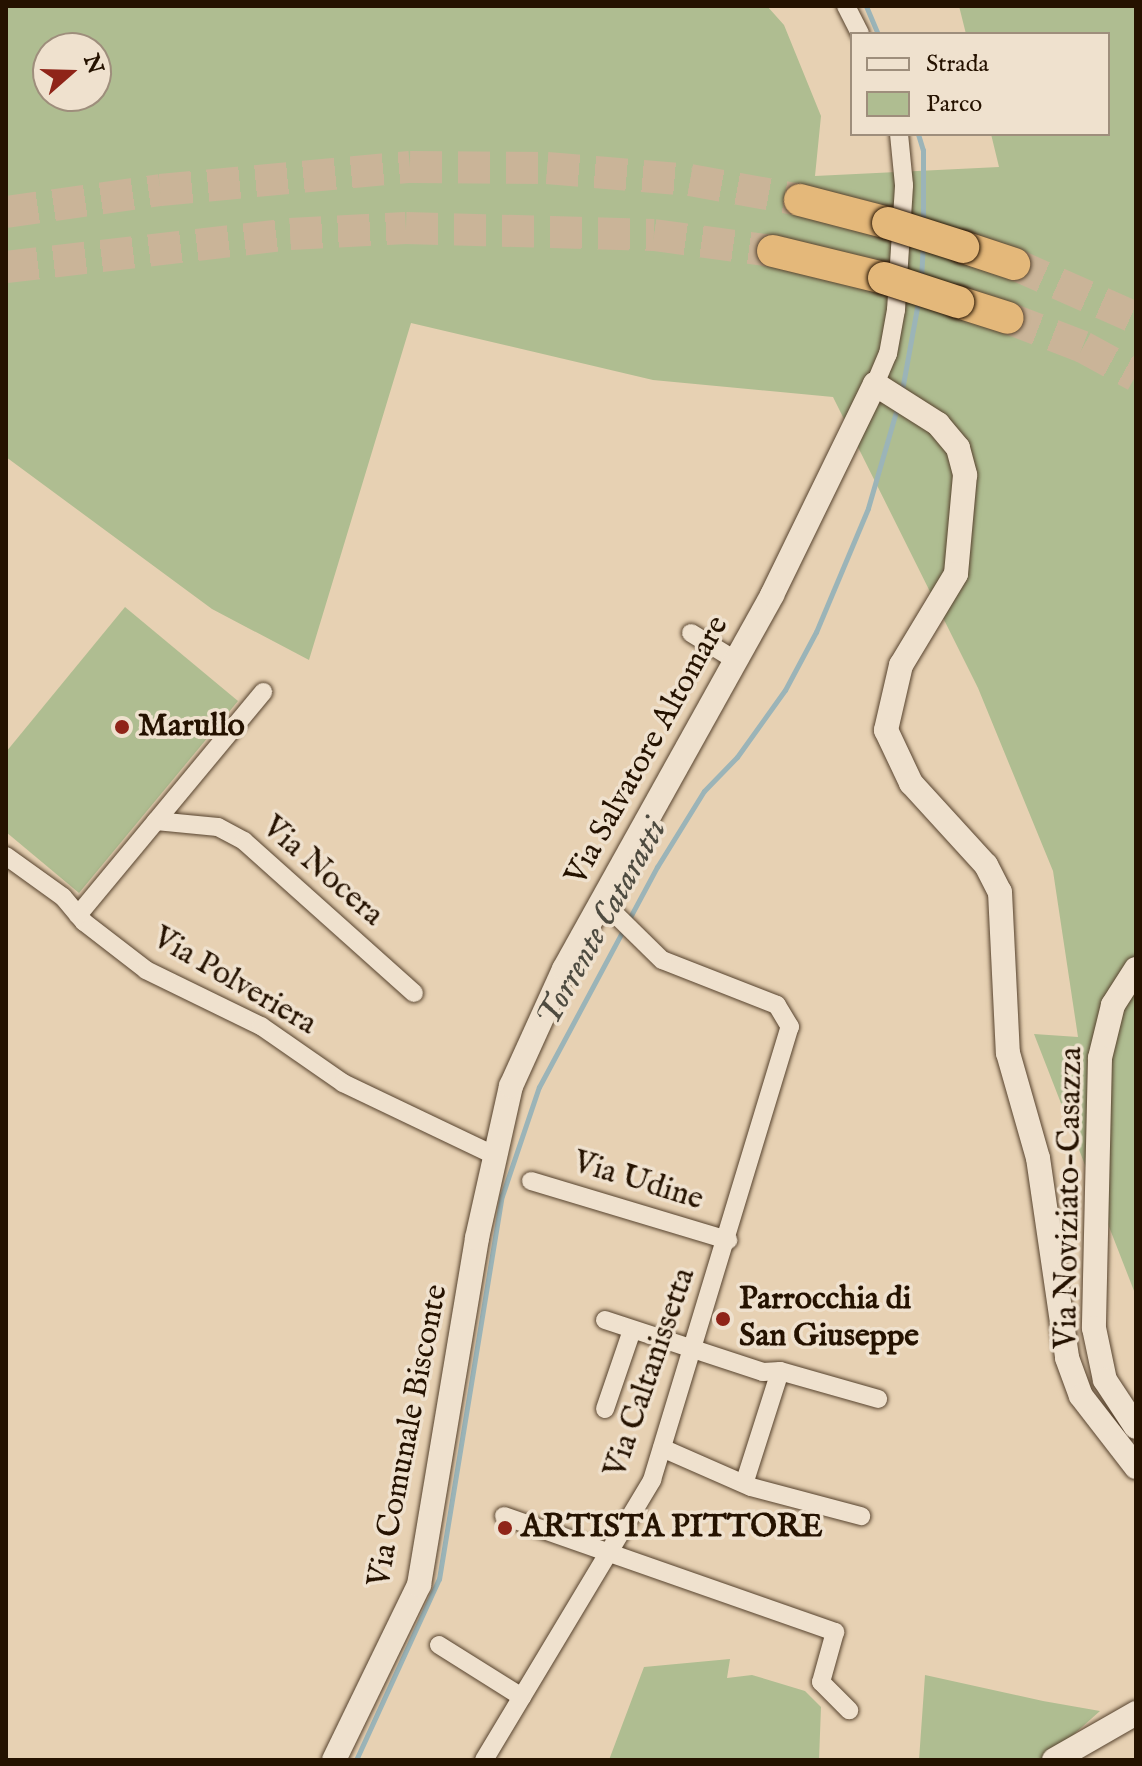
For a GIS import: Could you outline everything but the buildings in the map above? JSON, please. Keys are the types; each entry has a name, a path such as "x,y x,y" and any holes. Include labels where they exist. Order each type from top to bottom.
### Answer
{"highway":[{"path":"800,200 888,223 1014,264"},
{"path":"773,251 884,278 1008,318"}],"street":[{"path":"846,6 859,32"},
{"path":"899,136 904,185 896,310 884,390 916,407 947,433 963,461 960,542 953,584 901,665 886,730 911,783 986,865 1000,892 1008,1053 1038,1158 1067,1358 1081,1396 1136,1467"},
{"name":"Via Salvatore Altomare","path":"494,1155 511,1086 564,969 609,908 735,660 884,390"},
{"path":"691,633 735,660"},
{"path":"78,915 263,692"},
{"name":"Via Nocera","path":"156,821 218,827 244,841 414,993"},
{"name":"Via Polveriera","path":"6,856 63,897 78,915 146,970 261,1026 343,1083 494,1155"},
{"name":"Via Caltanissetta","path":"484,1760 611,1553 652,1480 728,1240 789,1020 777,1005 662,960 609,908"},
{"name":"Via Noviziato-Casazza","path":"1136,969 1113,1005 1100,1058 1094,1328 1105,1380 1136,1427"},
{"name":"Via Comunale Bisconte","path":"334,1760 419,1585 494,1155"},
{"name":"Via Udine","path":"531,1181 728,1240"},
{"path":"605,1320 763,1372 780,1371 878,1399"},
{"path":"605,1409 632,1330"},
{"path":"745,1481 780,1371"},
{"path":"662,1448 745,1481 751,1487 861,1516"},
{"path":"504,1516 835,1632 821,1682 849,1710"},
{"path":"439,1645 522,1697"},
{"path":"1059,1758 1136,1713"}],"green space":[{"path":"6,6 767,6 784,25 821,116 815,176 999,167 991,136 1110,136 1110,32 966,32 959,6 1136,6 1136,1296 1034,1034 1078,1037 1053,871 978,688 833,397 653,380 411,323 309,660 212,609 6,457"},
{"name":"Marullo","path":"125,607 238,701 79,893 6,832 6,752"},
{"path":"730,1659 727,1678 752,1675 805,1691 821,1707 819,1760 609,1760 644,1667"},
{"path":"925,1675 1100,1711 1045,1760 919,1760"}],"waterway":[{"name":"Torrente Cataratti","path":"866,6 877,32"},
{"name":"Torrente Cataratti","path":"919,136 923,150 923,224"},
{"name":"Torrente Cataratti","path":"921,280 923,246"},
{"name":"Torrente Cataratti","path":"902,390 918,302"},
{"name":"Torrente Cataratti","path":"356,1760 439,1579 502,1196 539,1087 657,867 704,791 737,757 785,690 816,632 868,508 897,408"}],"tunnel":[{"path":"6,212 160,190 410,167 547,168 690,180 800,200"},
{"path":"6,267 290,234 406,228 654,235 773,251"},
{"path":"1014,264 1136,318"},
{"path":"1008,318 1083,347 1136,376"}],"place":[{"name":"Marullo","path":"122,727"},
{"name":"Parrocchia di San Giuseppe","path":"723,1319"},
{"name":"ARTISTA PITTORE","path":"505,1528"}]}
